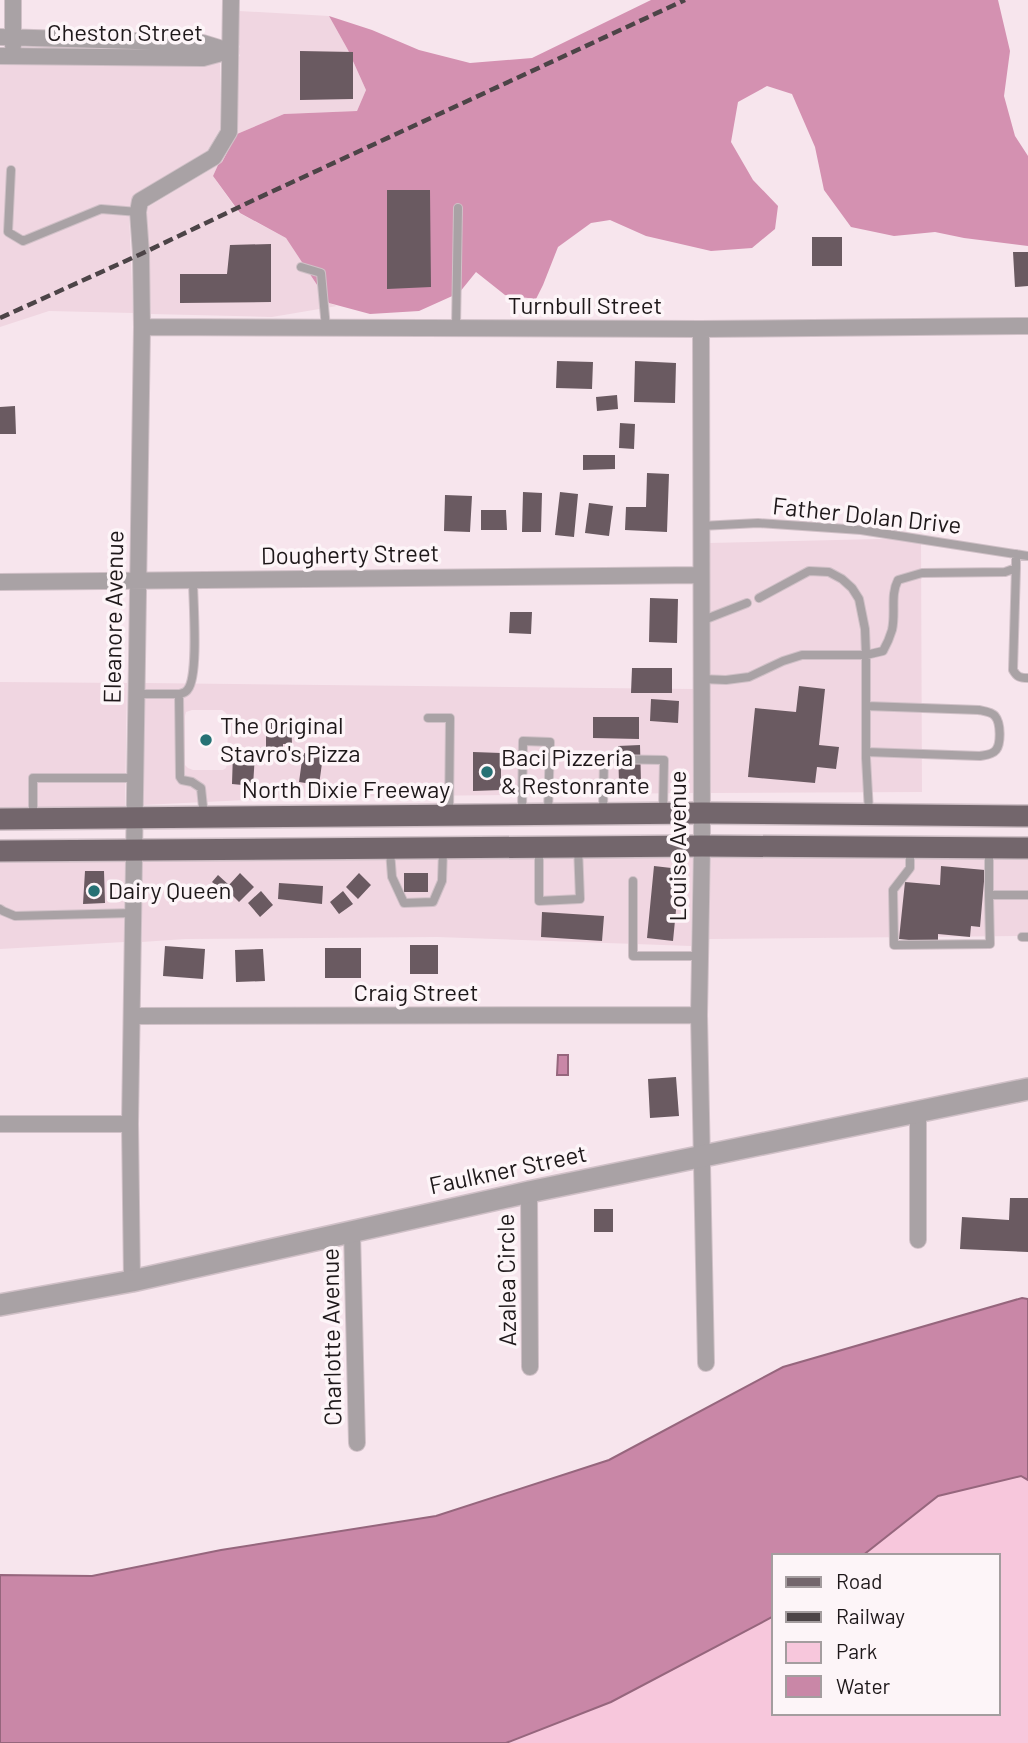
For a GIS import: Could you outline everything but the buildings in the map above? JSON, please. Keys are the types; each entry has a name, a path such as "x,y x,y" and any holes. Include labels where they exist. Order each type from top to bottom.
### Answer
{"main road":[{"name":"North Dixie Freeway","path":"0,819 603,814 1028,816"},
{"path":"0,850 702,846 1028,848"}],"street":[{"path":"7,56 13,0"},
{"path":"138,212 140,201 214,157 229,132 231,0"},
{"name":"Cheston Street","path":"7,37 204,43 229,51"},
{"name":"Cheston Street","path":"7,56 203,58 229,51"},
{"name":"Eleanore Avenue","path":"132,1281 130,1124 142,327 138,212"},
{"name":"Turnbull Street","path":"142,327 1028,327"},
{"name":"Louise Avenue","path":"701,329 702,846 699,1015 706,1363"},
{"name":"Dougherty Street","path":"0,582 700,575"},
{"name":"Craig Street","path":"132,1016 699,1015"},
{"name":"Faulkner Street","path":"0,1305 132,1281 529,1192 1028,1090"},
{"path":"918,1111 918,1240"},
{"path":"0,1124 130,1124"},
{"name":"Azalea Circle","path":"529,1192 530,1367"},
{"name":"Charlotte Avenue","path":"352,1231 357,1443"}],"lane":[{"path":"11,170 9,232 23,242 101,209 138,212"},
{"path":"456,328 458,208"},
{"path":"301,267 321,274 326,328"},
{"name":"Father Dolan Drive","path":"700,526 758,523 861,530 1028,556"},
{"path":"1016,554 1013,670 1021,678 1028,678"},
{"path":"701,679 749,677 802,655 866,655 883,651 892,625 894,588 898,580 922,573 1005,572 1016,568"},
{"path":"759,598 808,571 830,572 852,588 859,599 865,629 869,815"},
{"path":"136,694 179,694 189,688 194,672 193,580"},
{"path":"701,621 747,603"},
{"path":"179,694 180,777 201,788 204,817"},
{"path":"866,706 979,710 995,716 999,742 997,749 980,756 866,752"},
{"path":"428,718 450,718 449,815"},
{"path":"521,815 523,741 550,742 548,815"},
{"path":"603,814 604,760 664,760 663,814"},
{"path":"33,818 33,778 135,778"},
{"path":"539,847 539,901 580,899 578,847"},
{"path":"910,847 910,868 893,890 894,945 990,944 989,847"},
{"path":"390,848 392,877 404,903 433,902 442,881 443,848"},
{"path":"633,881 633,956 700,956"},
{"path":"989,895 1028,895"},
{"path":"0,909 15,916 134,913"}],"shaded area":[{"path":"651,0 998,0 1010,51 1004,96 1015,136 1028,156 1028,246 935,232 894,236 851,227 824,190 815,147 792,94 767,86 738,102 731,142 753,180 778,206 775,229 752,248 711,251 646,236 610,220 591,223 558,247 536,299 505,295 476,272 459,293 419,311 370,314 329,303 286,238 240,213 213,176 237,134 284,114 357,111 366,90 329,16 419,50 470,63 532,58"},
{"path":"239,11 329,16 366,90 357,111 284,114 237,134"},
{"path":"220,62 220,129 207,151 135,194 132,199 129,212 133,313 49,311 0,327 0,64 204,66"},
{"path":"218,165 213,176 239,213 286,238 329,303 337,306 272,317 151,314 148,207"},
{"path":"921,538 922,792 711,793 709,543"},
{"path":"0,682 127,683 125,806 0,809"},
{"path":"145,683 693,689 693,793 310,797 143,805","holes":["222,710 228,718 226,768 188,768 185,765 186,712"]},
{"path":"693,854 691,946 437,937 185,939 142,942 142,858"},
{"path":"711,854 1028,856 1028,936 709,939"},
{"path":"125,858 124,942 0,949 0,859"}],"green space":[{"path":"1021,1476 1028,1480 1028,1743 506,1743 611,1702 772,1617 772,1715 1000,1715 1000,1554 865,1554 938,1496"}],"water":[{"path":"558,1055 568,1055 568,1075 557,1075"},
{"path":"1022,1298 1028,1299 1028,1480 1021,1476 938,1496 865,1554 772,1554 772,1617 611,1702 506,1743 0,1743 0,1575 92,1576 221,1550 436,1516 609,1460 783,1367"}],"railway":[{"path":"0,318 685,0"}],"place":[{"name":"The Original Stavro's Pizza","path":"206,740"},
{"name":"Baci Pizzeria & Restonrante","path":"487,772"},
{"name":"Dairy Queen","path":"94,891"}]}
